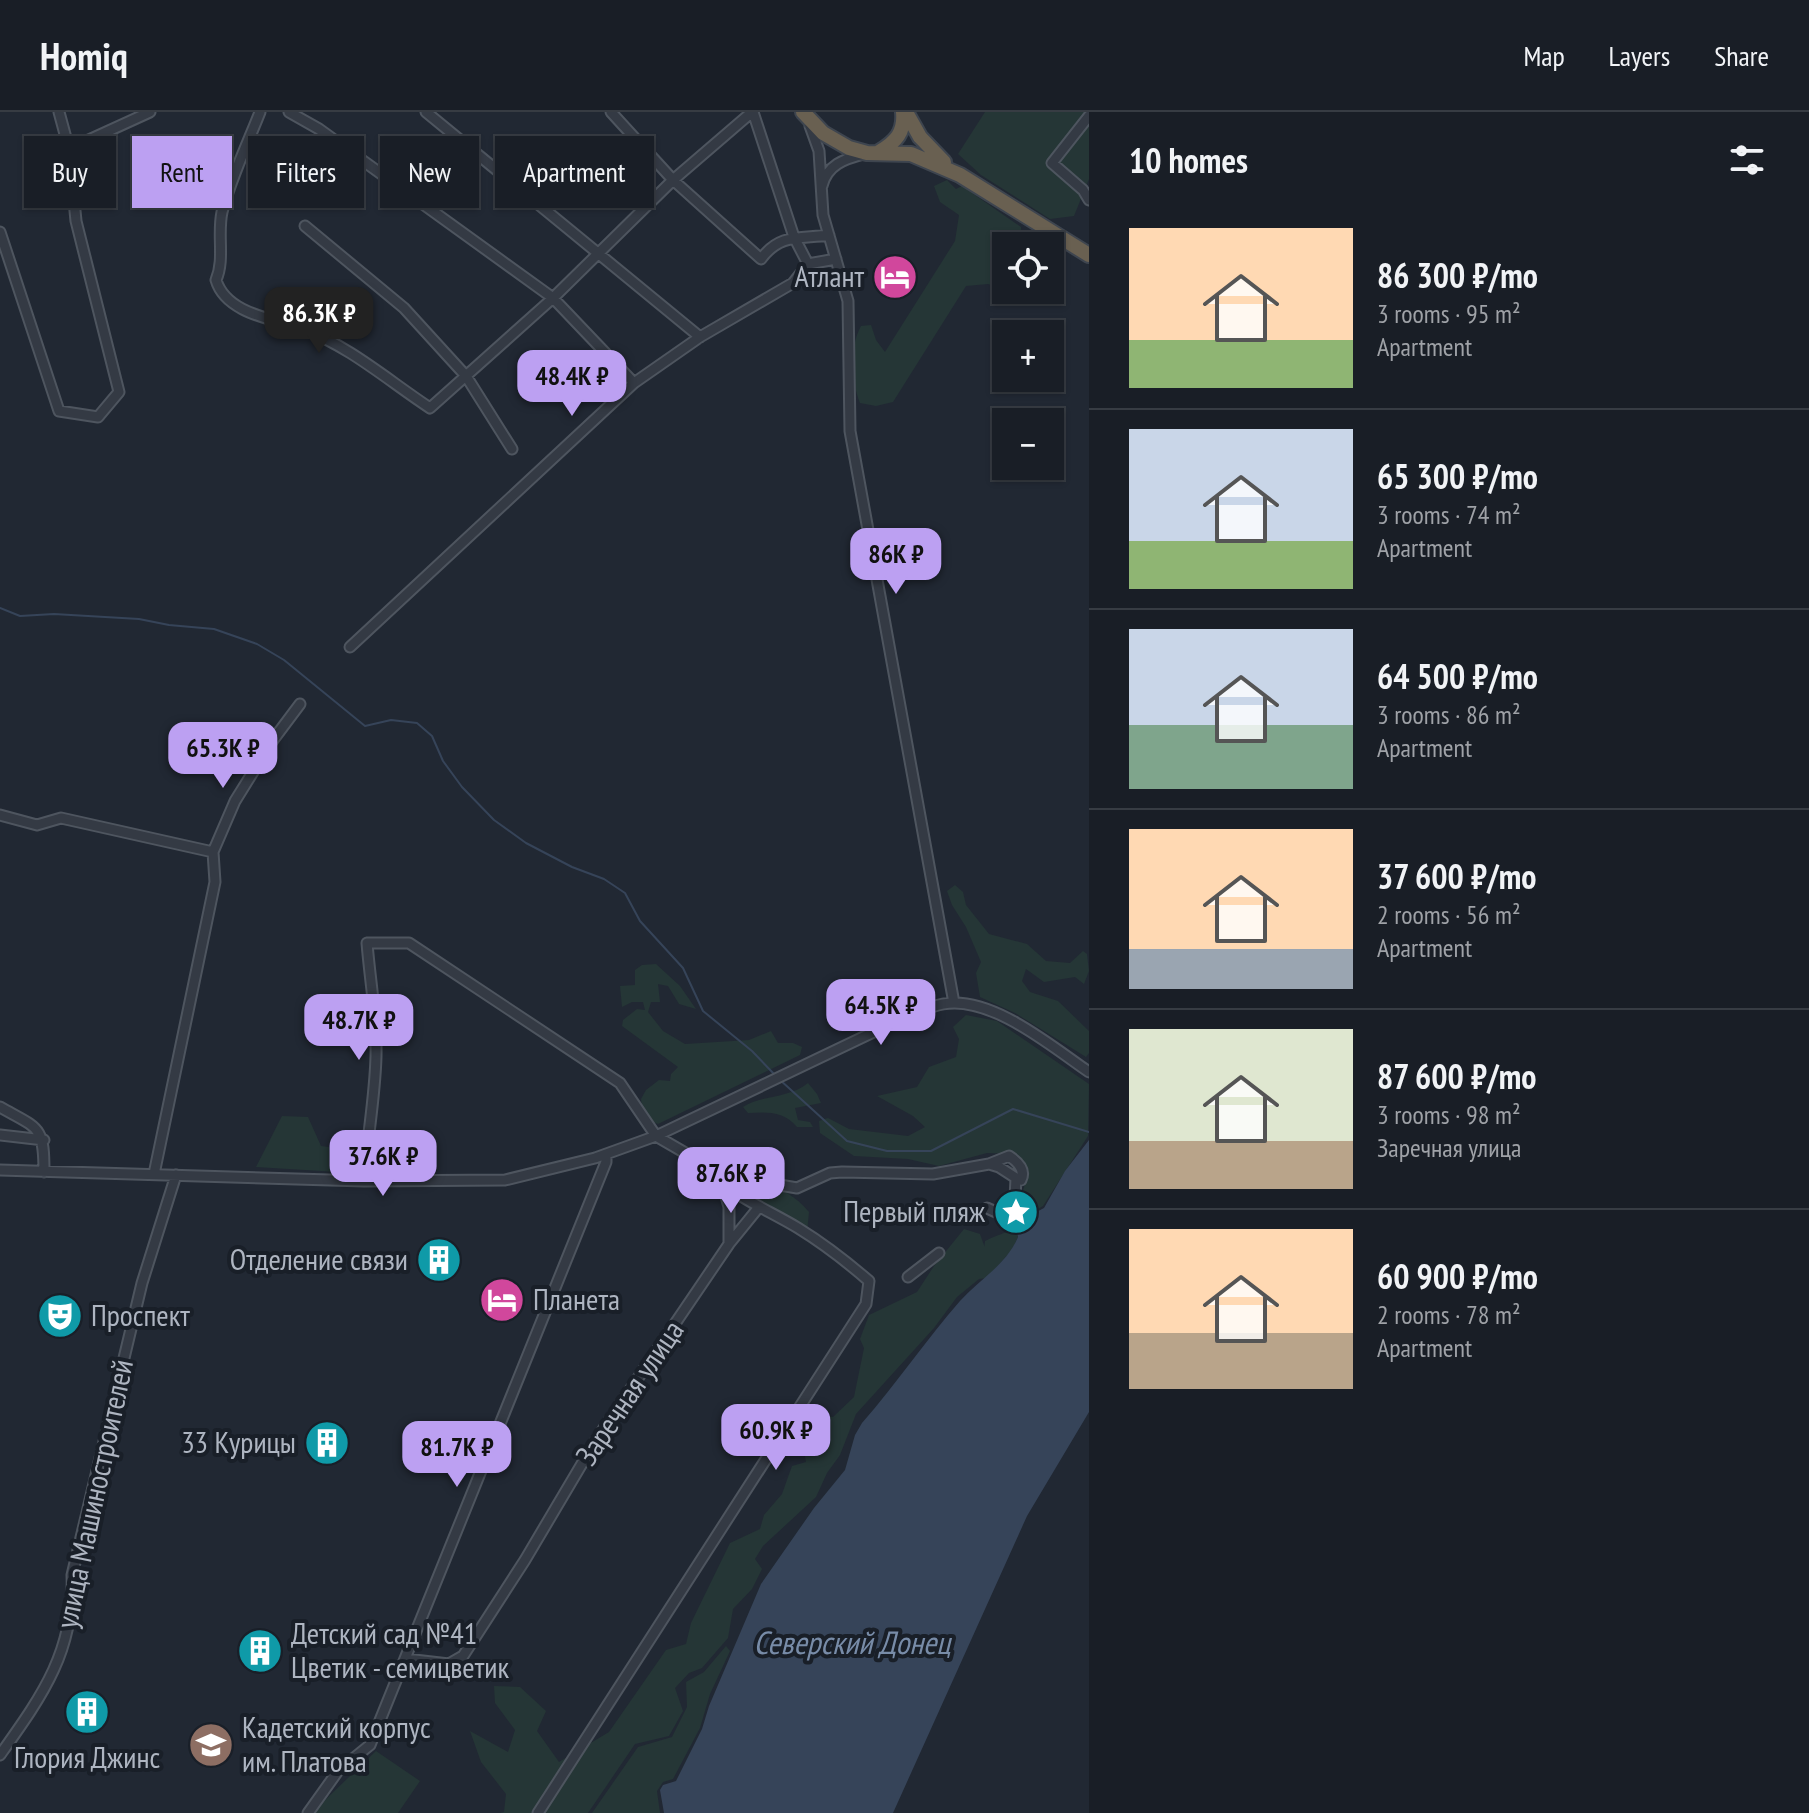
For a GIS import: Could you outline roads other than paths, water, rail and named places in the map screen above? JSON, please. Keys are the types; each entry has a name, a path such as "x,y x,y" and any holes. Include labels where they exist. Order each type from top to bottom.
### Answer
{"highway":[{"path":"873,153 895,141 901,134 904,112"},
{"path":"904,112 929,149 960,175 1089,255"},
{"path":"805,115 836,142 873,153 911,154 960,175"}],"street":[{"path":"59,112 65,136"},
{"path":"97,136 150,112"},
{"path":"260,112 223,209 218,232 221,267 216,280 219,291 250,313 305,330 346,350 430,408 553,298 673,180 752,112 794,237 808,264"},
{"path":"289,112 319,129 553,298 634,383"},
{"path":"426,112 700,337"},
{"path":"611,112 673,180 761,259 772,245 794,237 829,235"},
{"path":"805,115 819,151 820,194 848,301 850,431 954,1003"},
{"path":"1089,116 1052,163 1083,190 1089,200"},
{"path":"820,194 828,171 839,162 873,153"},
{"path":"0,232 59,411 98,417 119,392 75,208"},
{"path":"305,226 404,308 466,376 512,449"},
{"path":"350,647 634,383 700,337 793,283 808,264 836,259"},
{"path":"154,1174 215,882 213,852 235,801 300,704"},
{"path":"0,815 37,825 61,818 213,852"},
{"path":"364,1181 376,1053 376,1015 367,943 409,943 620,1083 656,1136 694,1158 747,1202 836,1253 869,1281 866,1304 538,1813"},
{"path":"0,1170 364,1181 505,1180 606,1155 656,1136 901,1019 954,1003 971,1004 990,1011 1047,1043 1089,1072"},
{"path":"0,1107 33,1126 44,1140 44,1172"},
{"path":"0,1135 44,1140"},
{"path":"308,1813 338,1771 370,1745 606,1162 606,1155"},
{"path":"694,1158 774,1184 797,1188 830,1173 933,1174 989,1164 1016,1178 1015,1198 1007,1211 998,1213 987,1208"},
{"name":"улица Машиностроителей","path":"0,1755 46,1687 60,1654 73,1598 72,1575 139,1297 176,1175"},
{"path":"722,1183 729,1210 729,1244"},
{"name":"Заречная улица","path":"406,1659 449,1664 463,1656 525,1560 596,1440 729,1244 759,1207"},
{"path":"908,1277 939,1253"}],"water":[{"name":"Северский Донец","path":"1089,1140 1089,1412 1027,1516 893,1813 664,1813 660,1790 663,1785 676,1781 702,1729 761,1584 814,1508 845,1470 855,1435 862,1423 960,1301 1007,1256 1018,1237 1016,1229 1025,1218 1044,1208 1065,1171"}],"waterway":[{"path":"0,608 20,616 54,614 139,619 214,629 257,644 284,660 365,726 391,720 417,723 432,736 443,761 462,787 494,820 526,843 572,867 604,879 625,893 640,921 683,968 703,1011 752,1051 775,1075"},
{"path":"779,1079 847,1141 887,1151 931,1151 1013,1109 1089,1132"}],"place":[{"name":"Атлант","path":"895,277"},
{"name":"Первый пляж","path":"1016,1212"},
{"name":"Отделение связи","path":"439,1260"},
{"name":"Планета","path":"502,1300"},
{"name":"Проспект","path":"60,1316"},
{"name":"33 Курицы","path":"327,1443"},
{"name":"Детский сад №41 Цветик - семицветик","path":"260,1651"},
{"name":"Глория Джинс","path":"87,1712"},
{"name":"Кадетский корпус им. Платова","path":"211,1745"}]}
